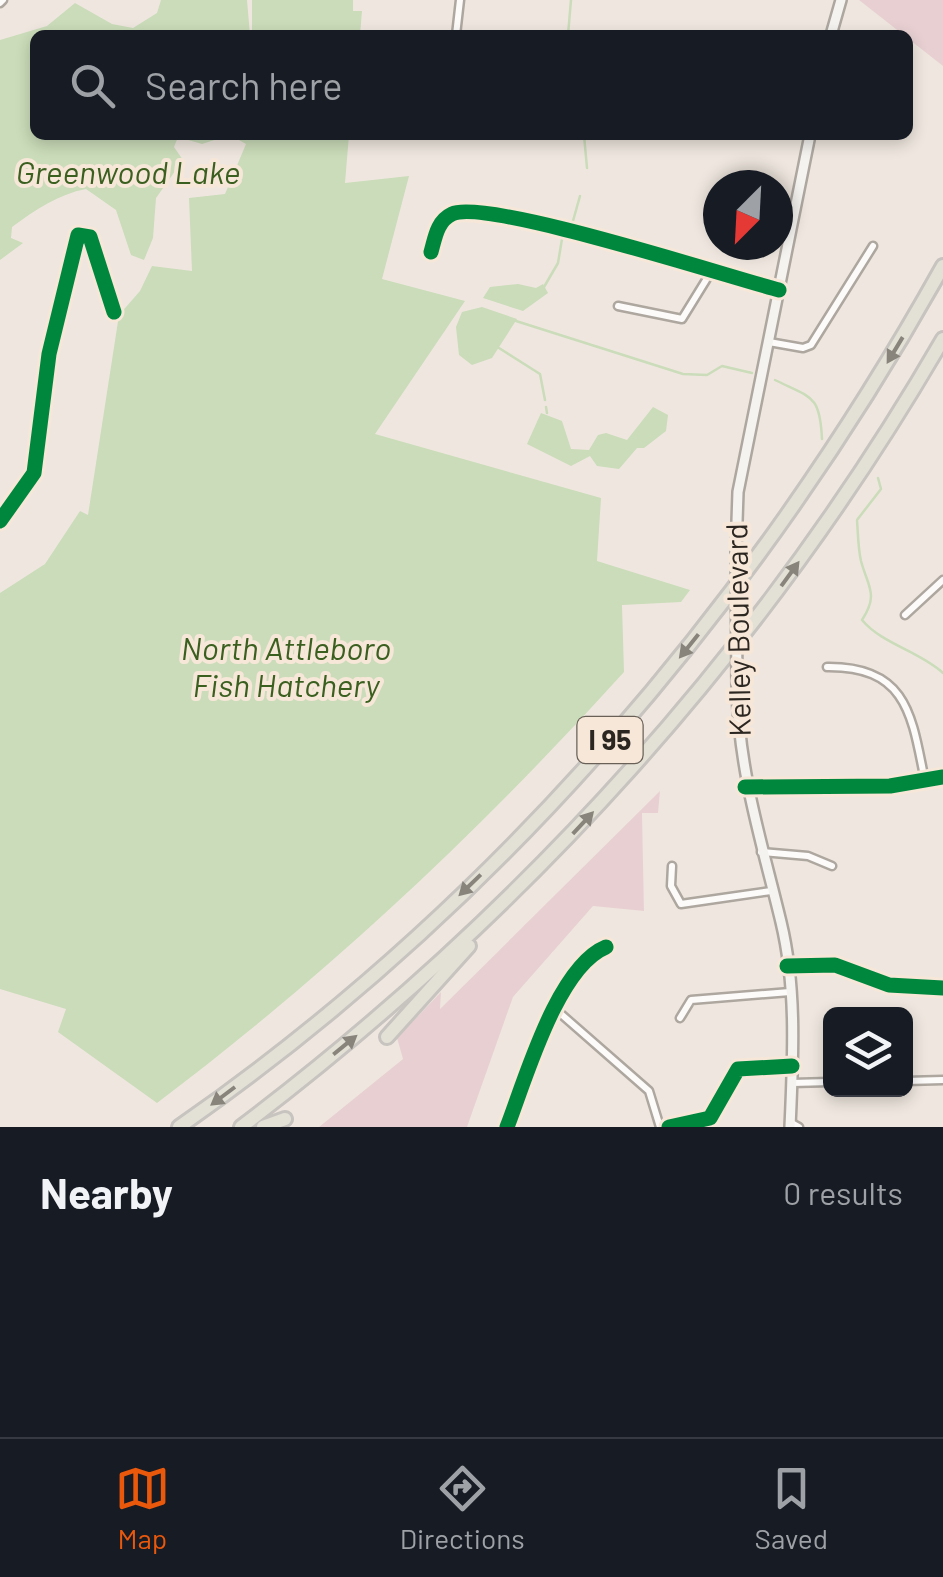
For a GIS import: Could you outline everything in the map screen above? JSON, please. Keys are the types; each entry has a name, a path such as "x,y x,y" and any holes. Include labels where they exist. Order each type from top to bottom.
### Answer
{"highway":[{"name":"I 95","path":"180,1127 286,1048 396,955 529,827 613,736 699,634 779,528 854,417 943,266"},
{"name":"I 95","path":"241,1127 408,992 543,865 655,744 765,608 866,465 943,340"},
{"path":"387,1037 543,865"},
{"path":"263,1127 285,1119"}],"main road":[{"path":"832,30 840,0"},
{"name":"Kelley Boulevard","path":"793,1125 787,966 745,787 737,690 736,551 738,492 809,140"}],"street":[{"path":"457,30 460,0"},
{"path":"431,252 444,219 467,211 544,226 779,290"},
{"path":"0,521 34,473 49,354 78,235 90,237 114,312"},
{"path":"769,342 802,348 811,345 873,246"},
{"path":"618,306 682,319 711,272"},
{"path":"905,615 943,580"},
{"path":"827,667 866,671 900,696 916,730 925,782"},
{"path":"745,787 925,782 943,777"},
{"path":"761,852 808,856 832,866"},
{"path":"672,866 671,886 680,904 771,890"},
{"path":"508,1127 553,1007 595,954 606,947"},
{"path":"787,966 835,965 881,984 943,988"},
{"path":"680,1018 691,1000 790,992"},
{"path":"553,1007 649,1090 660,1127"},
{"path":"669,1127 714,1114 728,1081 743,1066 792,1066"},
{"path":"913,1081 943,1080"},
{"path":"792,1083 823,1082"}],"shaded area":[{"path":"859,0 943,0 943,66 913,42 913,30 897,30"},
{"path":"660,791 658,813 642,813 644,911 593,906 513,997 467,1127 319,1127 403,1059 397,1038 441,992 440,1009"}],"water":[{"name":"Greenwood Lake","path":"161,0 247,0 250,30 34,30 47,26 75,3 112,24 133,28 157,13"},
{"path":"252,0 353,0 353,11 362,11 360,30 252,30"},
{"name":"Greenwood Lake","path":"30,31 30,140 177,140 174,147 183,160 156,198 153,238 144,260 131,255 116,210 86,189 48,203 12,227 11,238 23,243 0,260 0,40"},
{"name":"North Attleboro Fish Hatchery","path":"239,140 349,140 345,183 409,176 382,279 465,301 375,434 601,498 597,561 690,590 681,602 622,605 624,672 570,731 401,899 282,1004 157,1103 58,1032 66,1009 0,989 0,593 45,564 80,511 88,515 119,315 140,291 152,266 192,271 189,198 225,194 246,144"},
{"path":"518,284 536,288 543,284 548,293 523,311 483,298 490,287"},
{"path":"482,307 517,319 492,358 472,365 459,355 456,327 462,312"},
{"path":"653,407 668,415 666,431 644,448 637,448 619,469 597,466 590,456 571,466 527,444 541,413 562,421 571,449 589,450 598,435 606,433 627,440"}],"waterway":[{"path":"568,30 571,0"},
{"path":"584,140 587,168"},
{"path":"571,228 580,196"},
{"path":"544,287 558,263 562,239"},
{"path":"516,321 683,374 707,375 722,366 752,373"},
{"path":"499,348 540,374 545,400"},
{"path":"775,380 812,400 819,414 822,439"},
{"path":"546,407 547,413"},
{"path":"878,478 881,489 857,520 860,556 871,597 862,620 943,673"}],"cycle path":[{"path":"431,252 437,230 447,217 474,212 557,228 779,290"},
{"path":"0,521 34,473 49,354 78,235 90,237 114,312"},
{"path":"745,787 890,786 943,777"},
{"path":"507,1127 558,1001 572,977 606,947"},
{"path":"787,966 835,965 889,985 943,988"},
{"path":"669,1127 710,1118 738,1069 792,1066"}]}
